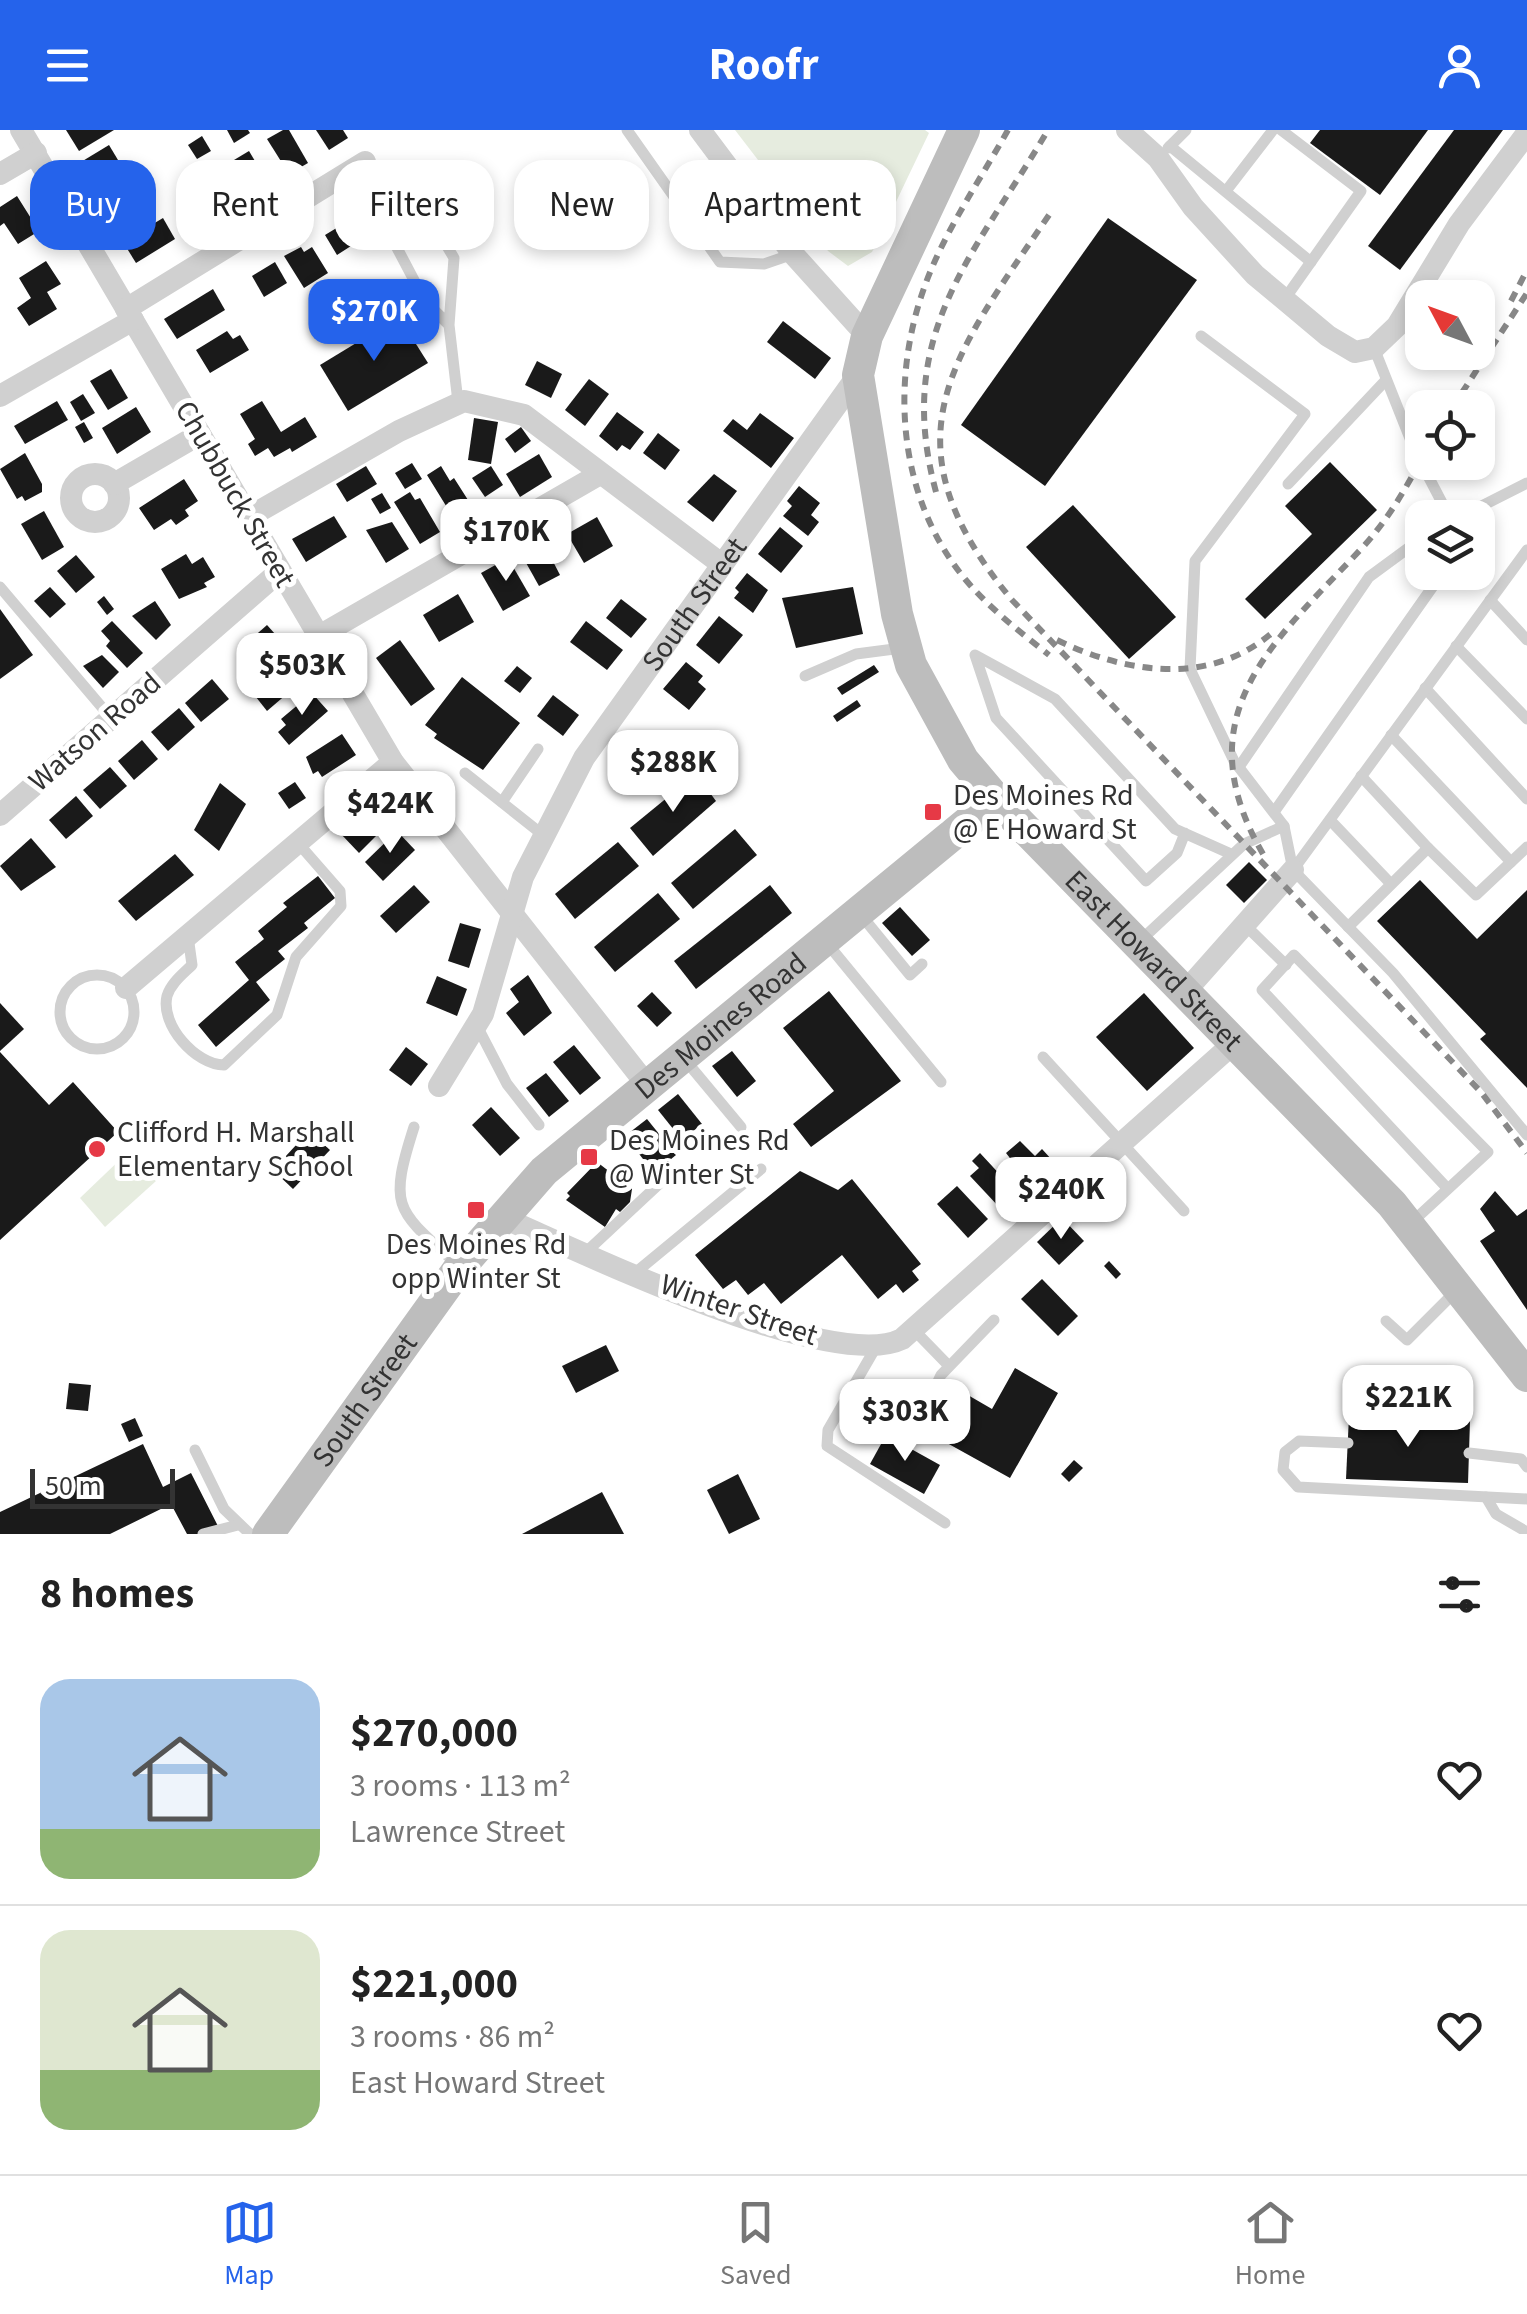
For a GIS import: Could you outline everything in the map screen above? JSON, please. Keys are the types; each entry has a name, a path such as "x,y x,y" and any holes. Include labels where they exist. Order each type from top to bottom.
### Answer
{"main road":[{"name":"South Street","path":"858,375 867,336 964,130"},
{"name":"East Howard Street","path":"858,375 864,435 906,647 937,718 996,800 1409,1225 1527,1376"},
{"name":"Des Moines Road","path":"460,1267 544,1171 996,800"},
{"name":"South Street","path":"253,1530 460,1267"}],"street":[{"name":"Chubbuck Street","path":"22,130 393,762 647,1085"},
{"path":"700,130 794,254 867,336"},
{"path":"1127,130 1164,152 1192,207 1284,300 1350,351 1374,348 1397,326 1459,224 1527,132"},
{"path":"0,174 36,153"},
{"path":"0,396 334,182"},
{"name":"South Street","path":"438,1086 477,1026 495,980 512,912 543,835 608,721 858,375"},
{"path":"249,517 458,402 494,405 524,415 720,563"},
{"path":"114,484 200,434"},
{"path":"319,636 600,474"},
{"name":"Watson Road","path":"0,815 280,571"},
{"path":"126,988 393,762"},
{"path":"1182,994 1286,879"},
{"path":"876,1347 902,1339 1234,1043"},
{"name":"Winter Street","path":"501,1217 762,1323 876,1347"}],"lane":[{"path":"627,130 720,262 764,264 794,254"},
{"path":"1186,130 1164,152 1226,192 1311,262"},
{"path":"1226,192 1277,130 1361,191 1284,300"},
{"path":"449,325 425,301 376,208 412,187 454,258 449,325 458,402"},
{"path":"1201,336 1305,414 1195,561 1190,669 1239,767 1284,826 1286,879"},
{"path":"1374,348 1415,451 1441,500"},
{"path":"1288,484 1386,380"},
{"path":"1493,500 1527,483"},
{"path":"1286,879 1490,600 1523,566 1527,550"},
{"path":"1239,767 1369,577 1405,551"},
{"path":"0,587 111,718"},
{"path":"1274,812 1429,590"},
{"path":"1490,600 1527,640"},
{"path":"1456,646 1527,719"},
{"path":"805,676 856,654 906,647"},
{"path":"1185,834 1177,853 1146,881 996,718 975,654 1055,699 1176,829 1231,854"},
{"path":"1425,688 1527,798"},
{"path":"1391,735 1511,862"},
{"path":"502,802 538,749"},
{"path":"465,773 543,835"},
{"path":"1361,776 1476,895 1527,847"},
{"path":"1330,820 1391,884"},
{"path":"1135,945 1231,854 1254,837 1284,826"},
{"path":"188,936 192,964 168,996 167,1013 198,1058 224,1065 276,1016 296,956 341,906 340,890 298,843"},
{"path":"1348,927 1428,848"},
{"path":"1286,879 1348,927 1393,973 1527,1136"},
{"path":"858,912 910,974 922,964"},
{"path":"1244,924 1286,965"},
{"path":"824,940 941,1082"},
{"path":"1409,1225 1448,1189 1488,1152 1294,955 1262,990 1448,1189"},
{"path":"106,975 126,988 134,1019 120,1041 98,1049 84,1047 64,1030 61,1001 76,980 106,975"},
{"path":"477,1026 507,1084 538,1125"},
{"path":"682,1057 741,1126"},
{"path":"1043,1057 1184,1211"},
{"path":"414,1128 400,1176 400,1207 411,1224 460,1267"},
{"path":"634,1273 761,1169"},
{"path":"586,1253 674,1170"},
{"path":"1386,1322 1407,1340 1460,1288"},
{"path":"922,1417 948,1365 994,1320"},
{"path":"913,1329 948,1365"},
{"path":"876,1347 828,1430 828,1446 945,1523"},
{"path":"1348,1443 1300,1441 1285,1452 1283,1470 1298,1487 1527,1499"},
{"path":"196,1450 224,1510 253,1530"},
{"path":"1469,1454 1521,1459 1527,1467"},
{"path":"1486,1497 1496,1514 1527,1532"},
{"path":"202,1534 253,1530"},
{"path":"250,1534 253,1530"}],"shaded area":[{"path":"735,130 929,133 896,202 896,160 758,160"},
{"path":"827,250 873,250 848,266"},
{"path":"127,1153 156,1181 105,1227 80,1198"}],"building":[{"path":"66,130 114,130 79,151"},
{"path":"227,130 248,130 250,133 234,143"},
{"path":"289,130 306,160 280,160 267,139"},
{"path":"316,130 343,130 348,138 329,150"},
{"path":"1320,130 1428,130 1380,195 1310,143"},
{"path":"1454,130 1503,130 1400,270 1368,246"},
{"path":"202,136 211,151 197,159 188,145"},
{"path":"109,145 118,160 84,160"},
{"path":"249,151 254,160 234,160"},
{"path":"17,196 30,217 30,237 18,244 4,223 0,226 0,207"},
{"path":"163,218 175,239 136,263 128,250 156,250 156,222"},
{"path":"1108,218 1197,280 1045,486 961,425"},
{"path":"334,230 334,250 325,235"},
{"path":"295,250 314,250 328,273 304,288 284,256"},
{"path":"46,261 61,284 47,292 57,309 29,326 17,308 31,298 19,278"},
{"path":"275,262 287,283 264,297 252,276"},
{"path":"213,289 225,310 177,339 164,319"},
{"path":"399,317 428,363 348,411 320,365"},
{"path":"783,321 831,358 815,379 767,342"},
{"path":"227,331 233,339 240,335 249,350 210,373 196,350"},
{"path":"537,361 562,374 551,398 525,385"},
{"path":"111,369 128,398 108,410 90,381"},
{"path":"589,379 609,394 585,426 565,410"},
{"path":"83,394 95,413 81,421 70,402"},
{"path":"57,401 68,420 25,444 14,426"},
{"path":"262,401 281,432 305,417 317,437 292,452 290,448 274,457 268,448 255,456 248,444 255,439 240,414"},
{"path":"136,407 151,432 117,454 102,428"},
{"path":"617,412 644,432 630,450 622,445 617,451 599,436"},
{"path":"760,413 794,438 771,468 723,431 733,419 747,430"},
{"path":"474,418 498,422 491,464 468,460"},
{"path":"84,422 93,438 84,443 75,427"},
{"path":"521,427 531,441 515,453 505,439"},
{"path":"658,433 680,450 665,470 643,453"},
{"path":"25,453 42,484 42,492 25,501 22,496 17,499 0,469"},
{"path":"539,454 552,477 520,497 506,474"},
{"path":"1330,462 1377,510 1265,619 1245,599 1312,534 1285,506"},
{"path":"412,463 422,479 405,489 395,473"},
{"path":"366,466 377,484 347,502 336,484"},
{"path":"441,466 450,481 454,478 475,511 456,522 427,475"},
{"path":"491,466 503,485 485,497 472,478"},
{"path":"714,474 737,491 713,522 687,502"},
{"path":"184,479 198,501 185,510 189,516 176,525 171,519 154,530 139,508"},
{"path":"799,486 820,503 811,515 819,522 808,536 783,516 792,506 787,501"},
{"path":"410,492 415,500 420,498 440,532 420,544 394,502"},
{"path":"382,493 391,508 380,514 371,499"},
{"path":"1073,505 1176,617 1129,659 1026,547"},
{"path":"44,511 64,547 42,560 21,524"},
{"path":"334,516 347,537 306,562 292,539"},
{"path":"597,517 613,546 584,563 567,534"},
{"path":"392,522 409,549 386,563 366,530"},
{"path":"780,527 803,546 781,573 758,554"},
{"path":"542,540 560,575 539,586 520,552"},
{"path":"186,554 192,564 203,557 215,577 204,583 207,587 179,599 161,569"},
{"path":"76,555 95,577 76,593 57,571"},
{"path":"508,558 530,596 503,611 481,573"},
{"path":"747,573 768,590 753,613 734,598 739,592 735,588"},
{"path":"50,587 66,604 50,618 34,601"},
{"path":"853,587 863,634 796,648 782,598"},
{"path":"458,594 474,622 439,642 423,615"},
{"path":"104,596 114,609 107,615 97,602"},
{"path":"621,599 647,619 631,638 606,618"},
{"path":"155,601 171,625 156,640 132,616"},
{"path":"0,609 33,655 0,679"},
{"path":"719,616 743,635 719,664 696,645"},
{"path":"112,621 143,653 127,668 106,646 110,641 101,631"},
{"path":"586,621 623,650 607,670 570,642"},
{"path":"267,625 284,644 255,669 239,650"},
{"path":"400,640 435,689 411,706 376,658"},
{"path":"102,655 119,672 103,688 83,666"},
{"path":"293,656 309,675 267,711 252,692"},
{"path":"686,662 703,676 698,682 706,689 689,710 663,689"},
{"path":"874,665 879,672 842,695 837,688"},
{"path":"517,666 532,678 520,693 504,681"},
{"path":"462,677 520,723 483,770 434,738 437,734 425,725"},
{"path":"212,679 229,699 201,722 185,703"},
{"path":"312,693 328,711 289,745 278,732 286,725 281,719"},
{"path":"553,695 579,715 563,736 537,716"},
{"path":"857,700 861,706 837,722 833,716"},
{"path":"179,708 195,727 168,751 151,732"},
{"path":"342,734 356,755 322,777 318,771 313,774 306,757"},
{"path":"142,740 158,759 134,780 118,761"},
{"path":"110,767 127,786 100,809 83,790"},
{"path":"696,774 716,801 653,856 630,828"},
{"path":"295,782 306,798 289,809 278,793"},
{"path":"220,783 246,804 219,851 194,830"},
{"path":"76,796 93,816 66,839 49,820"},
{"path":"375,801 393,819 359,853 341,834"},
{"path":"735,829 757,855 693,909 671,883"},
{"path":"397,831 415,850 383,881 365,862"},
{"path":"31,838 56,867 21,891 0,866"},
{"path":"618,842 639,866 575,919 555,894"},
{"path":"175,854 194,875 136,921 118,901"},
{"path":"1249,862 1267,880 1244,903 1226,885"},
{"path":"318,876 335,898 304,923 308,928 278,951 285,959 256,982 270,1000 216,1047 198,1025 249,980 235,962 264,939 258,931 287,907 283,903"},
{"path":"1420,880 1477,939 1527,890 1527,1088 1480,1039 1486,1034 1377,921"},
{"path":"414,885 430,902 396,933 380,916"},
{"path":"770,885 792,913 696,989 674,961"},
{"path":"658,893 680,919 615,972 594,947"},
{"path":"900,907 930,940 912,956 882,923"},
{"path":"460,923 481,929 469,968 448,961"},
{"path":"528,975 552,1013 524,1036 506,1013 519,1002 510,989"},
{"path":"437,976 467,989 457,1016 426,1003"},
{"path":"829,991 901,1081 811,1147 793,1124 834,1091 783,1028"},
{"path":"652,992 672,1013 657,1027 637,1006"},
{"path":"1144,993 1194,1048 1147,1091 1096,1037"},
{"path":"0,1003 24,1029 0,1051"},
{"path":"574,1045 601,1078 580,1095 553,1062"},
{"path":"406,1047 428,1064 411,1086 389,1070"},
{"path":"732,1051 756,1081 737,1097 712,1066"},
{"path":"0,1052 49,1105 73,1082 118,1132 0,1240"},
{"path":"546,1073 569,1101 549,1117 526,1088"},
{"path":"678,1094 702,1124 682,1140 658,1110"},
{"path":"491,1107 520,1138 500,1156 472,1125"},
{"path":"647,1119 676,1155 654,1173 625,1136"},
{"path":"309,1131 330,1150 293,1189 273,1170"},
{"path":"1020,1141 1035,1156 1042,1149 1062,1171 1038,1194 1006,1153"},
{"path":"980,1153 1017,1193 1000,1208 970,1176 979,1168 972,1161"},
{"path":"597,1162 632,1189 630,1202 620,1212 616,1209 605,1227 566,1200 570,1196 567,1193"},
{"path":"800,1171 838,1190 852,1179 921,1264 912,1271 919,1280 903,1293 896,1284 878,1299 842,1255 781,1304 764,1283 748,1295 736,1280 723,1289 695,1255"},
{"path":"957,1186 988,1219 968,1238 937,1204"},
{"path":"1495,1191 1517,1216 1527,1209 1527,1310 1480,1241 1495,1231 1480,1209"},
{"path":"1062,1218 1084,1241 1059,1265 1037,1242"},
{"path":"1109,1261 1121,1274 1116,1279 1104,1266"},
{"path":"1042,1279 1078,1316 1058,1336 1021,1299"},
{"path":"606,1345 619,1371 576,1393 562,1366"},
{"path":"1015,1368 1058,1393 1010,1478 929,1433 954,1387 992,1409"},
{"path":"69,1383 91,1385 88,1411 66,1409"},
{"path":"1349,1416 1470,1421 1468,1483 1346,1479"},
{"path":"135,1418 143,1436 129,1442 121,1424"},
{"path":"886,1435 940,1465 924,1494 870,1464"},
{"path":"143,1444 163,1487 191,1473 222,1534 187,1534 171,1504 110,1534 0,1534 0,1512"},
{"path":"1074,1460 1083,1468 1069,1482 1061,1474"},
{"path":"738,1474 760,1519 729,1534 707,1490"},
{"path":"602,1492 624,1534 522,1534"}],"railway":[{"path":"1008,130 931,270 913,327 904,403 914,478 943,548 984,600 1049,655"},
{"path":"936,492 925,436 925,386 933,341 969,258 1048,130"},
{"path":"1049,215 983,314 960,358 945,402 940,447 949,493 972,544 1012,600 1481,1092 1527,1153"},
{"path":"1511,301 1527,270"},
{"path":"1464,390 1527,293"},
{"path":"1263,854 1240,804 1232,760 1236,720 1250,683 1298,615 1380,527 1409,480"},
{"path":"1057,640 1111,660 1167,669 1222,661 1273,632"}],"place":[{"name":"Des Moines Rd @ E Howard St","path":"933,812"},
{"name":"Clifford H. Marshall Elementary School","path":"97,1149"},
{"name":"Des Moines Rd @ Winter St","path":"589,1157"},
{"name":"Des Moines Rd opp Winter St","path":"476,1210"}]}
